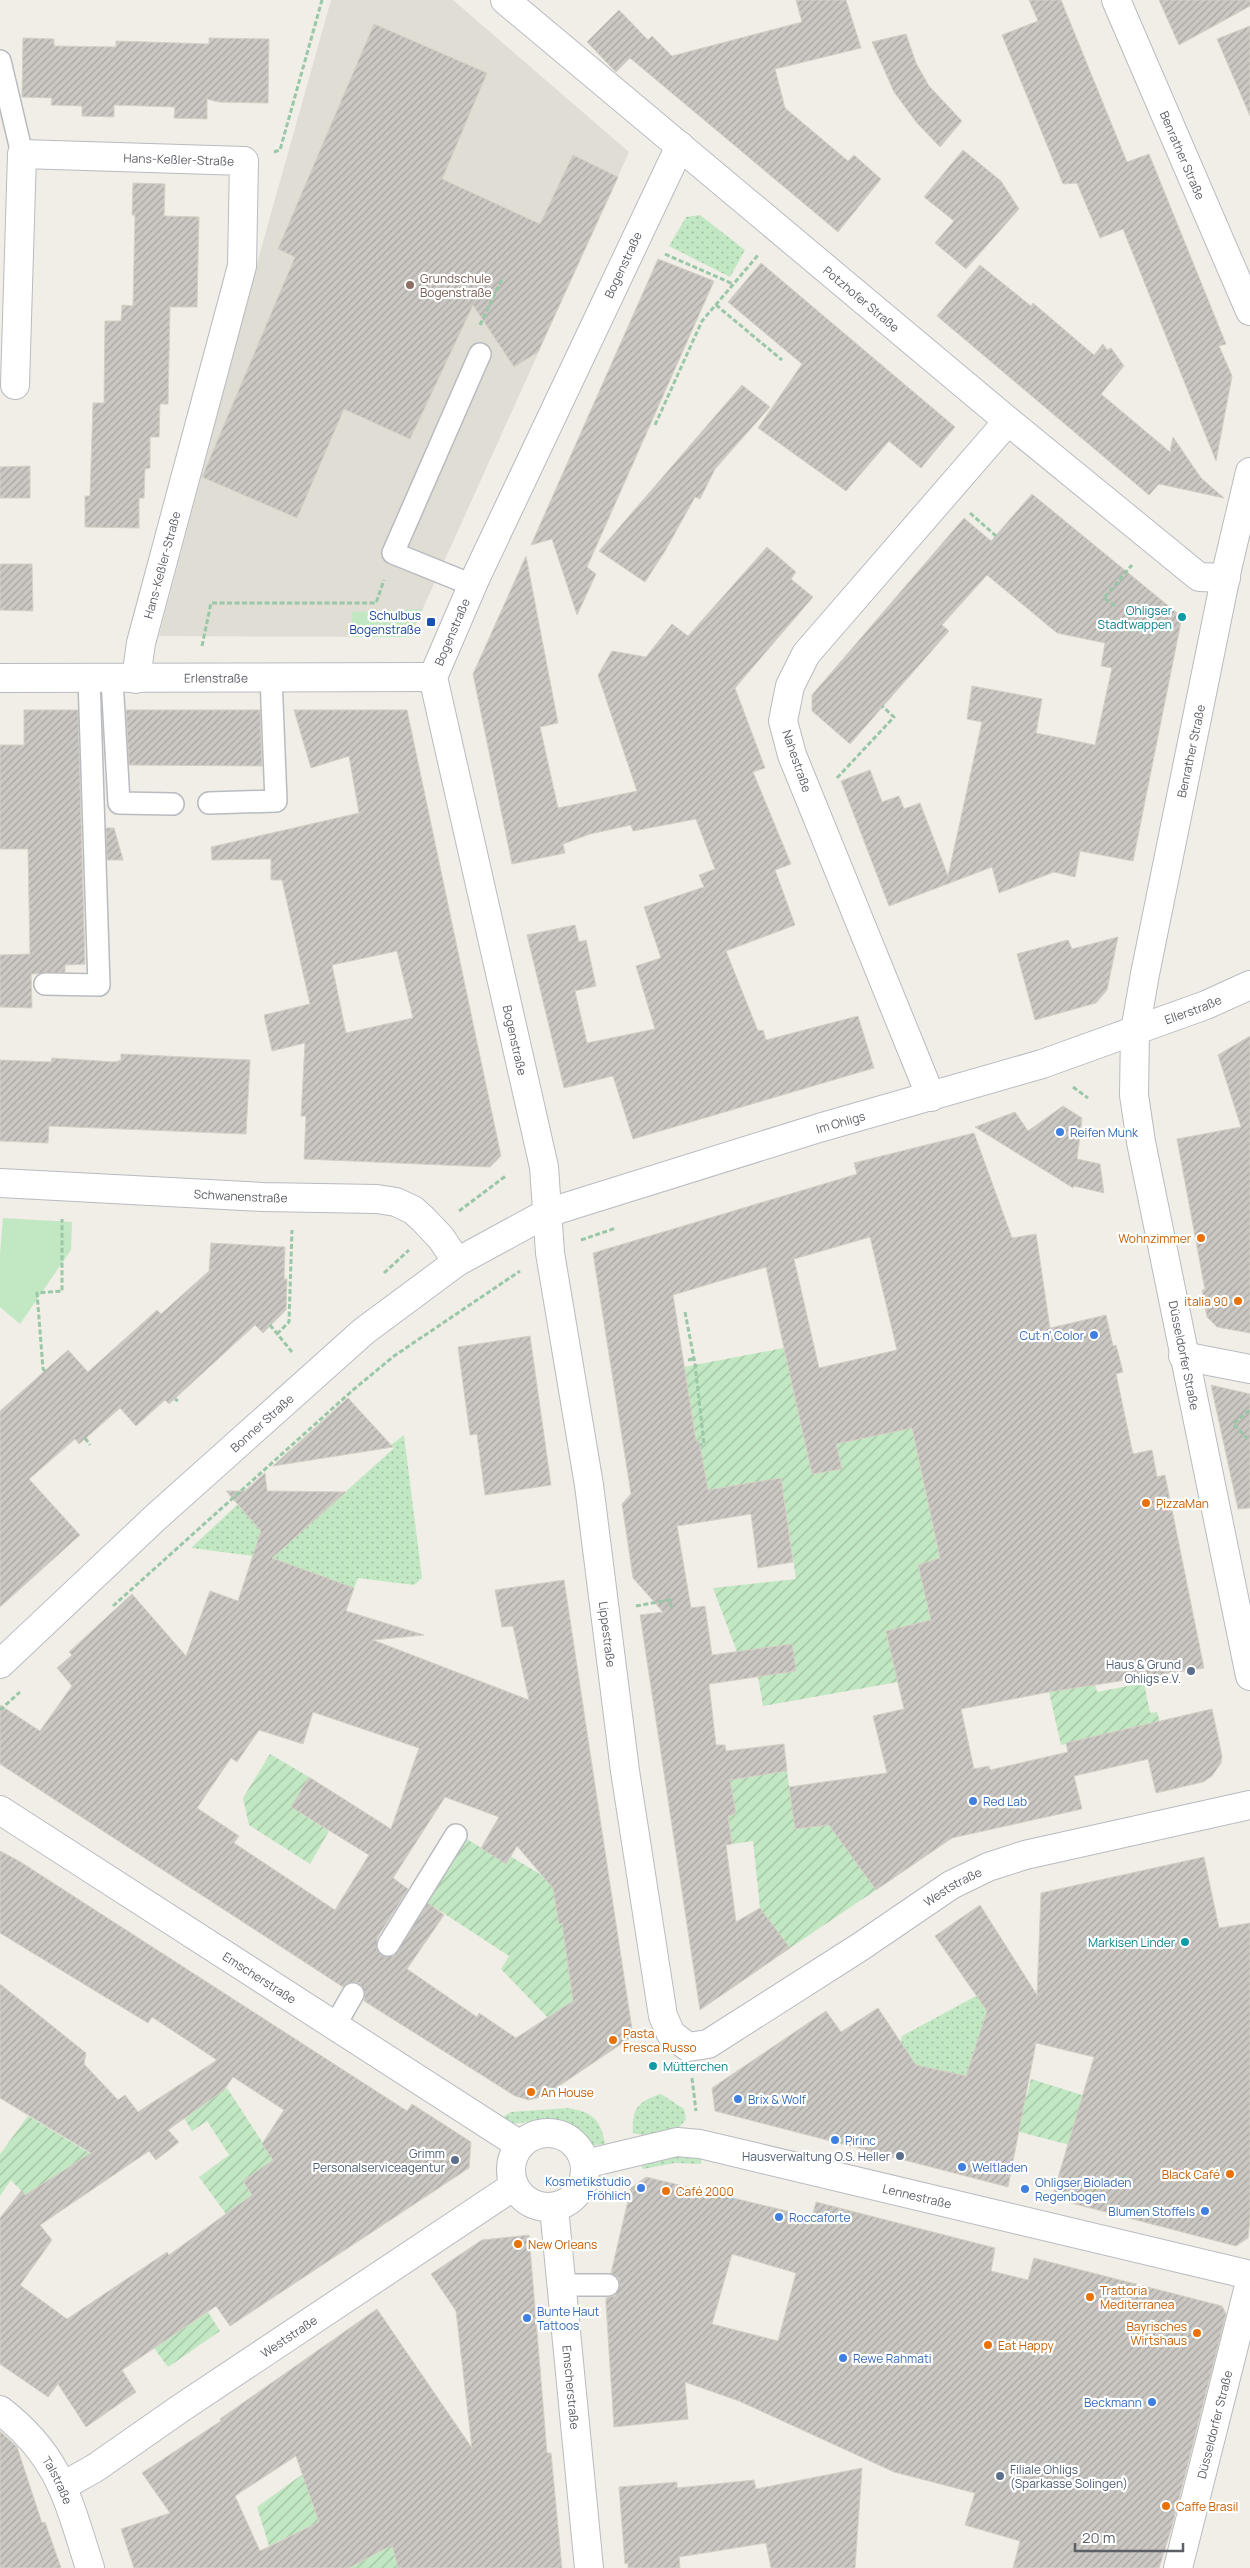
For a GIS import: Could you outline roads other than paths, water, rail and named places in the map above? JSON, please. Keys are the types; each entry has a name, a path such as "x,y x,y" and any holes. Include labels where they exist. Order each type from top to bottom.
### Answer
{"street":[{"name":"Potzhofer Straße","path":"505,0 1008,422 1199,577 1226,578"},
{"name":"Benrather Straße","path":"1116,0 1250,311"},
{"name":"Bogenstraße","path":"547,1213 544,1167 433,677 472,585 680,146"},
{"name":"Hans-Keßler-Straße","path":"22,154 244,161 242,266 141,643 112,679"},
{"path":"15,385 22,154"},
{"name":"Nahestraße","path":"931,1097 792,755 783,721 790,686 806,654 1008,422"},
{"name":"Benrather Straße","path":"1135,1032 1226,578 1250,472"},
{"name":"Erlenstraße","path":"0,678 433,677"},
{"name":"Ellerstraße","path":"1135,1032 1250,985"},
{"name":"Im Ohligs","path":"547,1213 819,1128 1042,1064 1135,1032"},
{"name":"Düsseldorfer Straße","path":"1135,1032 1134,1095 1141,1142 1250,1676"},
{"name":"Schwanenstraße","path":"0,1183 293,1197 377,1199 396,1202 413,1210 441,1238 457,1262"},
{"name":"Bonner Straße","path":"0,1664 155,1518 364,1331 457,1262 547,1213"},
{"name":"Lippestraße","path":"547,1213 550,1253 589,1486 625,1771 663,2016 670,2034 688,2047"},
{"path":"1184,1356 1250,1369"},
{"name":"Weststraße","path":"688,2047 708,2044 860,1947 952,1885 988,1867 1025,1855 1250,1805"},
{"name":"Emscherstraße","path":"0,1810 334,2027 520,2145"},
{"path":"550,2132 562,2135 573,2142 581,2152 585,2164 584,2177 579,2192 564,2204 554,2208 542,2208 530,2204 514,2186 510,2165 520,2145 537,2134 550,2132"},
{"name":"Lennestraße","path":"585,2164 677,2142 700,2144 1250,2275"},
{"name":"Weststraße","path":"63,2486 95,2468 248,2362 514,2186"},
{"name":"Emscherstraße","path":"554,2208 589,2568"},
{"name":"Düsseldorfer Straße","path":"1178,2568 1250,2282"},
{"name":"Talstraße","path":"0,2410 32,2438 53,2466 63,2486 90,2568"}],"lane":[{"path":"0,61 22,154"},
{"path":"472,585 393,553 480,354"},
{"path":"209,803 276,801 272,677"},
{"path":"112,679 119,803 173,804"},
{"path":"44,984 99,985 112,679"},
{"path":"388,1944 456,1835"},
{"path":"334,2027 354,1994"},
{"path":"560,2285 608,2285"}],"place":[{"name":"Grundschule Bogenstraße","path":"410,285"},
{"name":"Ohligser Stadtwappen","path":"1182,617"},
{"name":"Schulbus Bogenstraße","path":"431,622"},
{"name":"Reifen Munk","path":"1060,1132"},
{"name":"Wohnzimmer","path":"1201,1238"},
{"name":"italia 90","path":"1238,1301"},
{"name":"Cut n' Color","path":"1094,1335"},
{"name":"PizzaMan","path":"1146,1503"},
{"name":"Haus & Grund Ohligs e.V.","path":"1191,1671"},
{"name":"Red Lab","path":"973,1801"},
{"name":"Markisen Linder","path":"1185,1942"},
{"name":"Pasta Fresca Russo","path":"613,2040"},
{"name":"Mütterchen","path":"653,2066"},
{"name":"An House","path":"531,2092"},
{"name":"Brix & Wolf","path":"738,2099"},
{"name":"Pirinc","path":"835,2140"},
{"name":"Hausverwaltung O.S. Heller","path":"900,2156"},
{"name":"Grimm Personalserviceagentur","path":"455,2160"},
{"name":"Weltladen","path":"962,2167"},
{"name":"Black Café","path":"1230,2174"},
{"name":"Kosmetikstudio Fröhlich","path":"641,2188"},
{"name":"Ohligser Bioladen Regenbogen","path":"1025,2189"},
{"name":"Café 2000","path":"666,2191"},
{"name":"Blumen Stoffels","path":"1205,2211"},
{"name":"Roccaforte","path":"779,2217"},
{"name":"New Orleans","path":"518,2244"},
{"name":"Trattoria Mediterranea","path":"1090,2297"},
{"name":"Bunte Haut Tattoos","path":"527,2318"},
{"name":"Bayrisches Wirtshaus","path":"1197,2333"},
{"name":"Eat Happy","path":"988,2345"},
{"name":"Rewe Rahmati","path":"843,2358"},
{"name":"Beckmann","path":"1152,2402"},
{"name":"Filiale Ohligs (Sparkasse Solingen)","path":"1000,2476"},
{"name":"Caffe Brasil","path":"1166,2506"}]}
